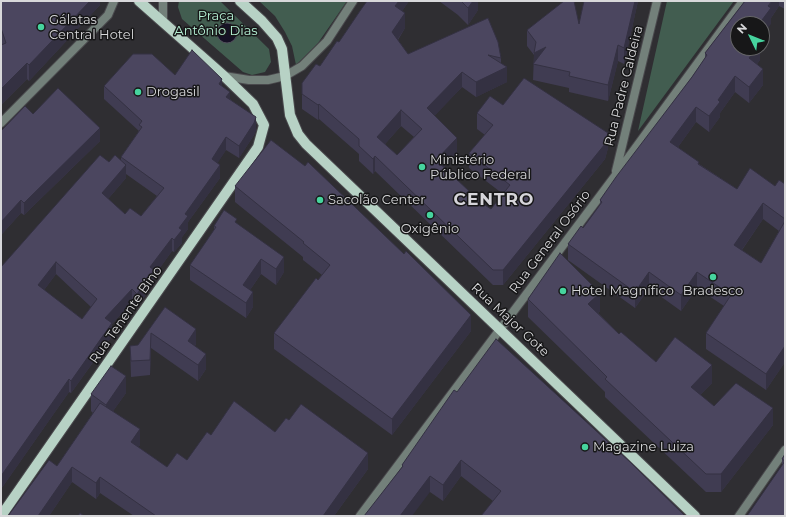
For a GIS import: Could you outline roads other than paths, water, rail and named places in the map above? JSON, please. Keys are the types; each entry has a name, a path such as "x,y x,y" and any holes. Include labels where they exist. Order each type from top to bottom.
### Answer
{"main road":[{"path":"139,1 224,76"},
{"name":"Rua Major Gote","path":"240,1 262,21 277,38 282,49 290,115 298,134 306,144 695,516"},
{"name":"Rua Tenente Bino","path":"1,516 245,169 258,147 264,125 253,104 224,76"}],"street":[{"path":"1,123 108,15 114,1"},
{"path":"163,1 163,21"},
{"path":"224,76 249,80 268,80 285,76 302,66 327,41 353,1"},
{"name":"Rua Padre Caldeira","path":"614,176 657,1"},
{"name":"Rua General Osório","path":"360,516 743,1"},
{"path":"739,516 785,450"}],"place":[{"name":"Gálatas Central Hotel","path":"41,27"},
{"name":"Drogasil","path":"138,92"},
{"name":"Ministério Público Federal","path":"422,167"},
{"name":"Sacolão Center","path":"320,200"},
{"name":"Oxigênio","path":"430,215"},
{"name":"Bradesco","path":"713,277"},
{"name":"Hotel Magnífico","path":"563,291"},
{"name":"Magazine Luiza","path":"585,447"}],"district":[{"name":"CENTRO","path":"494,200"}],"park label":[{"name":"Praça Antônio Dias","path":"216,24"}]}
